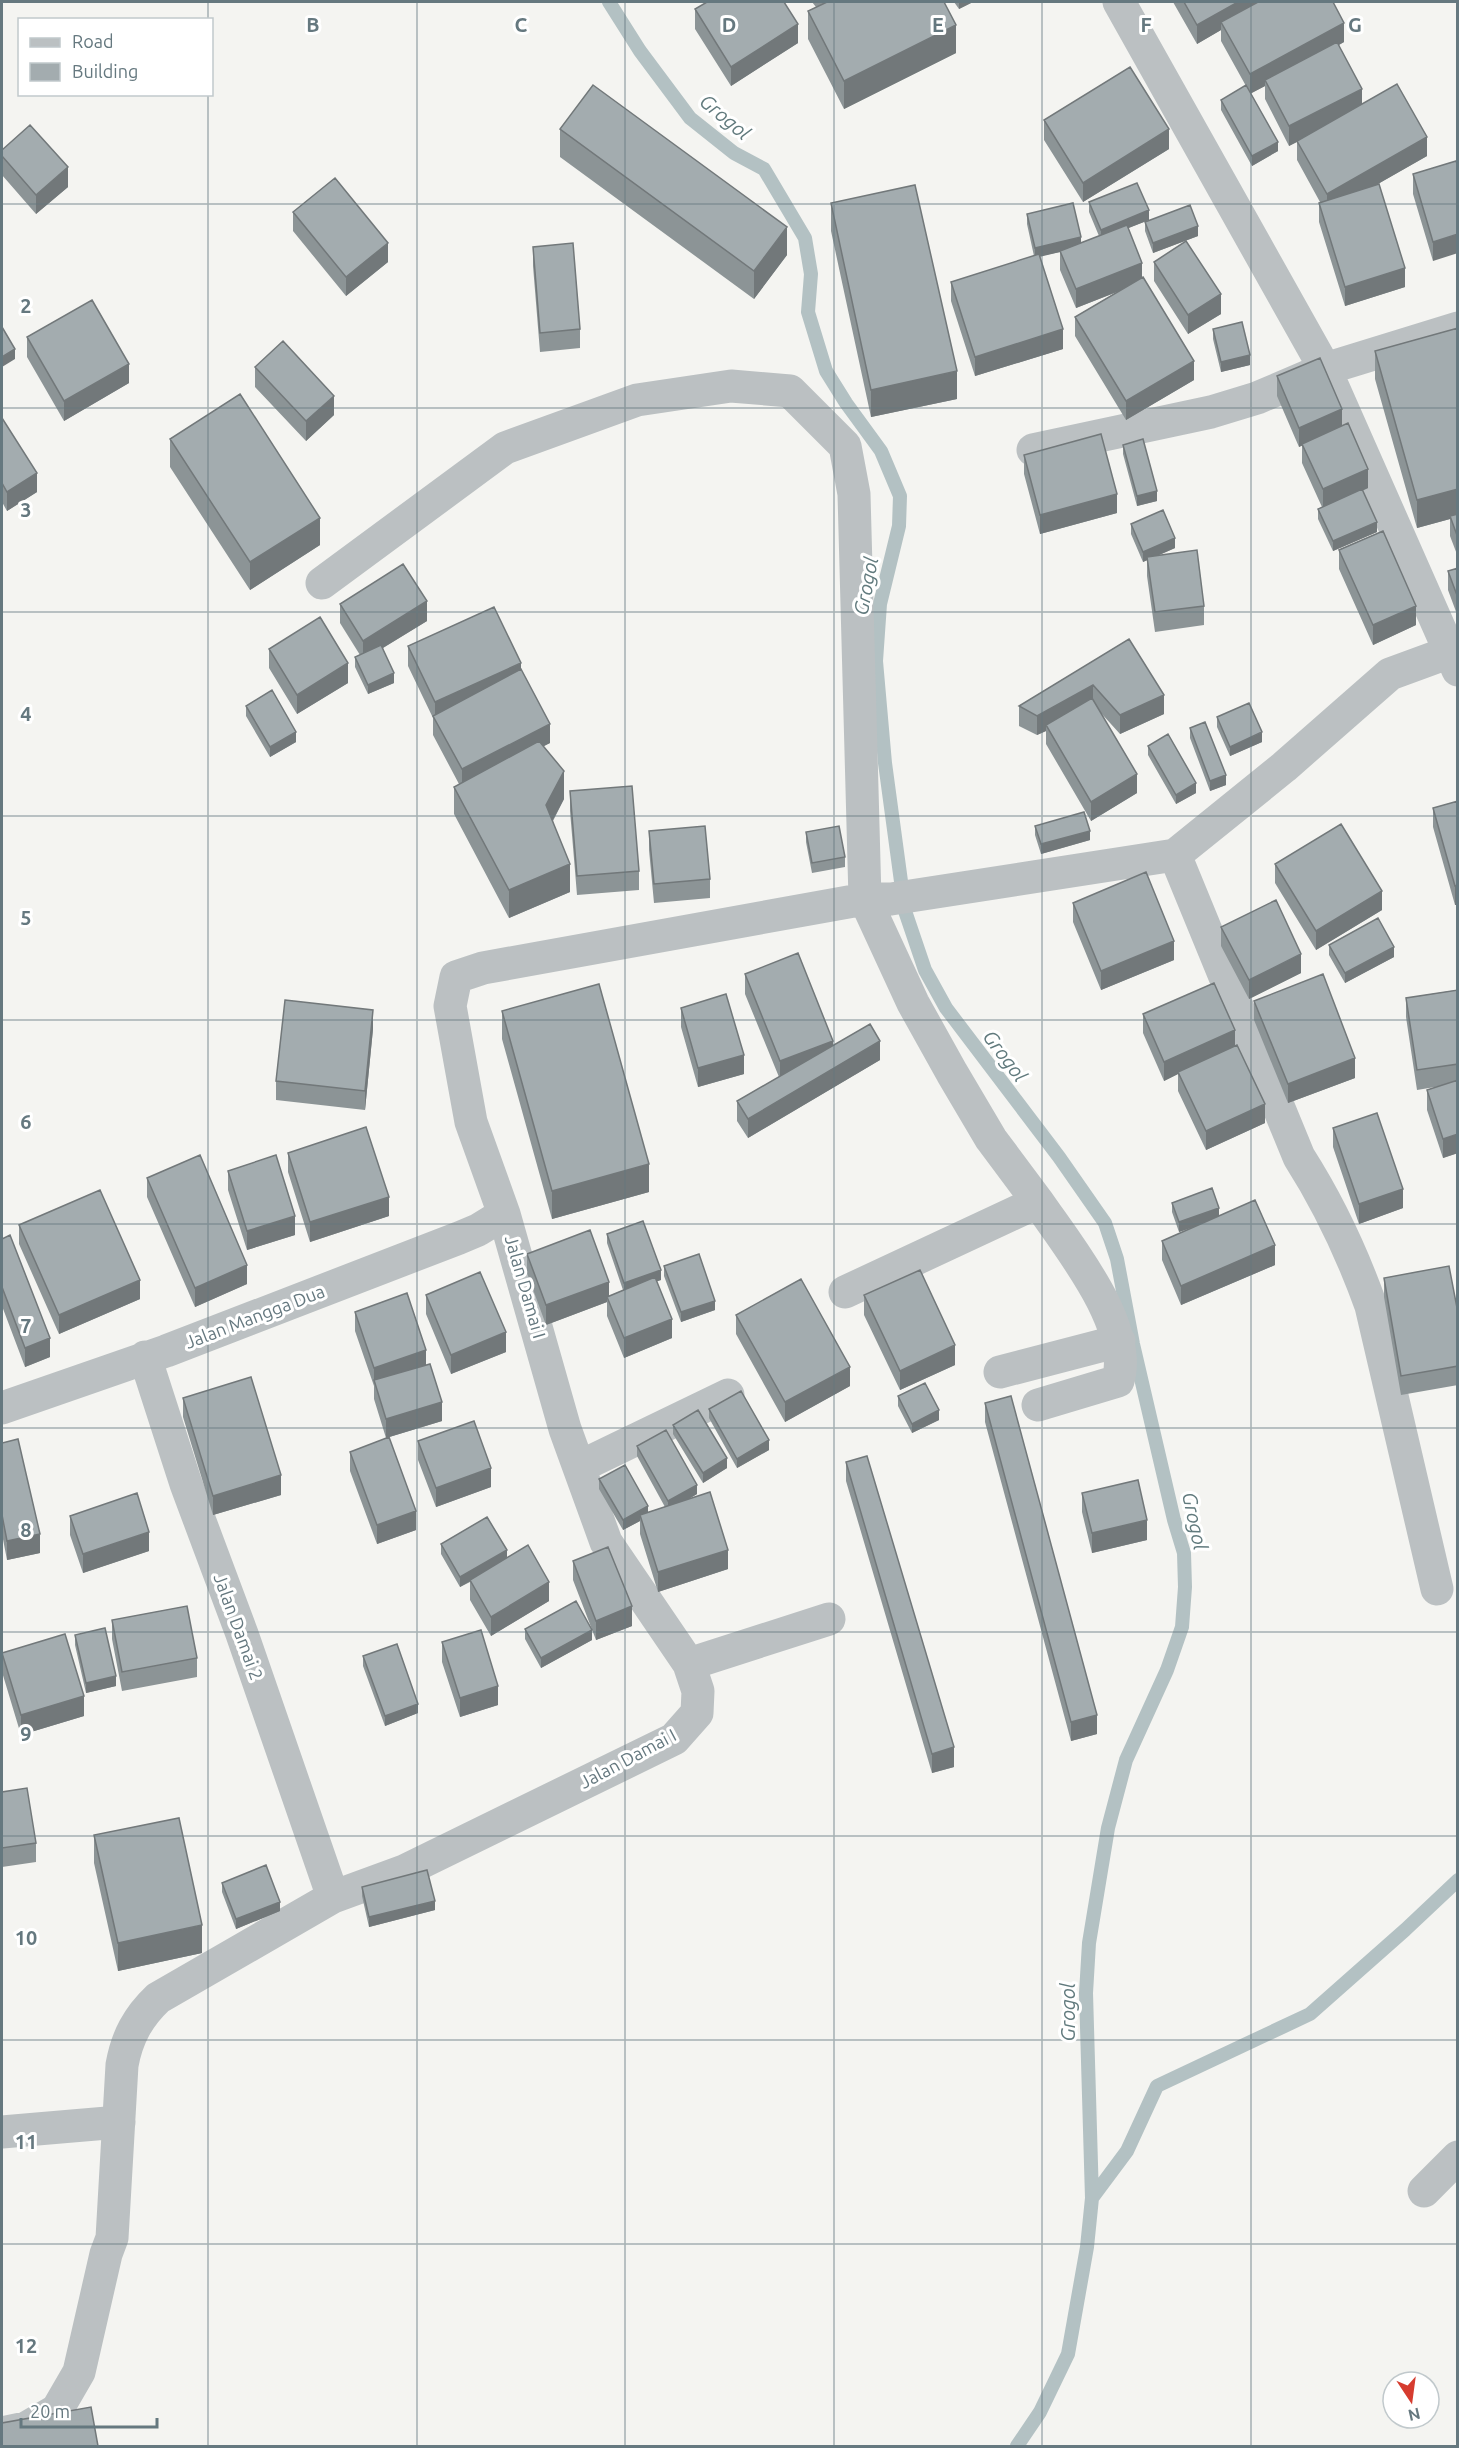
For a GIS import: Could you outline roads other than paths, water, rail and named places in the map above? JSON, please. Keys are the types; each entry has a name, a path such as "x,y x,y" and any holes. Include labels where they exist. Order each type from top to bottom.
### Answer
{"street":[{"path":"878,899 1175,855 1284,767 1390,674 1454,661 1325,369 1119,2"},
{"path":"1033,450 1211,412 1257,398 1325,369 1458,328"},
{"path":"322,583 505,448 637,400 731,386 790,391 845,446 854,494 878,899 913,1003 951,1073 991,1139 1038,1202 1094,1285 1119,1341 1122,1366 1118,1381 1038,1405"},
{"path":"1175,855 1299,1157 1327,1201 1361,1277 1371,1306 1437,1589"},
{"name":"Jalan Damai I","path":"2,2433 26,2428 57,2410 79,2372 106,2254 112,2238 124,2054 126,2044 142,2014 158,1998 333,1897 404,1871 674,1738 697,1713 698,1691 689,1664 606,1542 565,1429 504,1214 471,1122 450,1006 456,977 483,968 878,899"},
{"path":"845,1292 1038,1202"},
{"name":"Jalan Mangga Dua","path":"2,1407 177,1347 459,1238 478,1230 504,1214"},
{"path":"1000,1372 1119,1341"},
{"name":"Jalan Damai 2","path":"145,1357 186,1484 242,1634 333,1897"},
{"path":"579,1467 728,1395"},
{"path":"689,1664 829,1619"},
{"path":"2,2132 119,2122"},
{"path":"1424,2191 1458,2157"}],"waterway":[{"name":"Grogol","path":"609,2 640,51 690,118 734,153 764,169 805,238 811,274 808,312 826,371 881,451 900,496 899,526 880,604 876,661 885,763 905,911 925,970 946,1008 1059,1157 1105,1223 1117,1259 1133,1344 1174,1520 1184,1553 1185,1587 1182,1627 1167,1670 1126,1760 1108,1828 1089,1943 1086,1993 1092,2198 1087,2247 1068,2354 1040,2412 1017,2446"},
{"name":"Grogol","path":"1092,2198 1127,2151 1157,2086 1310,2014 1458,1880"}]}
